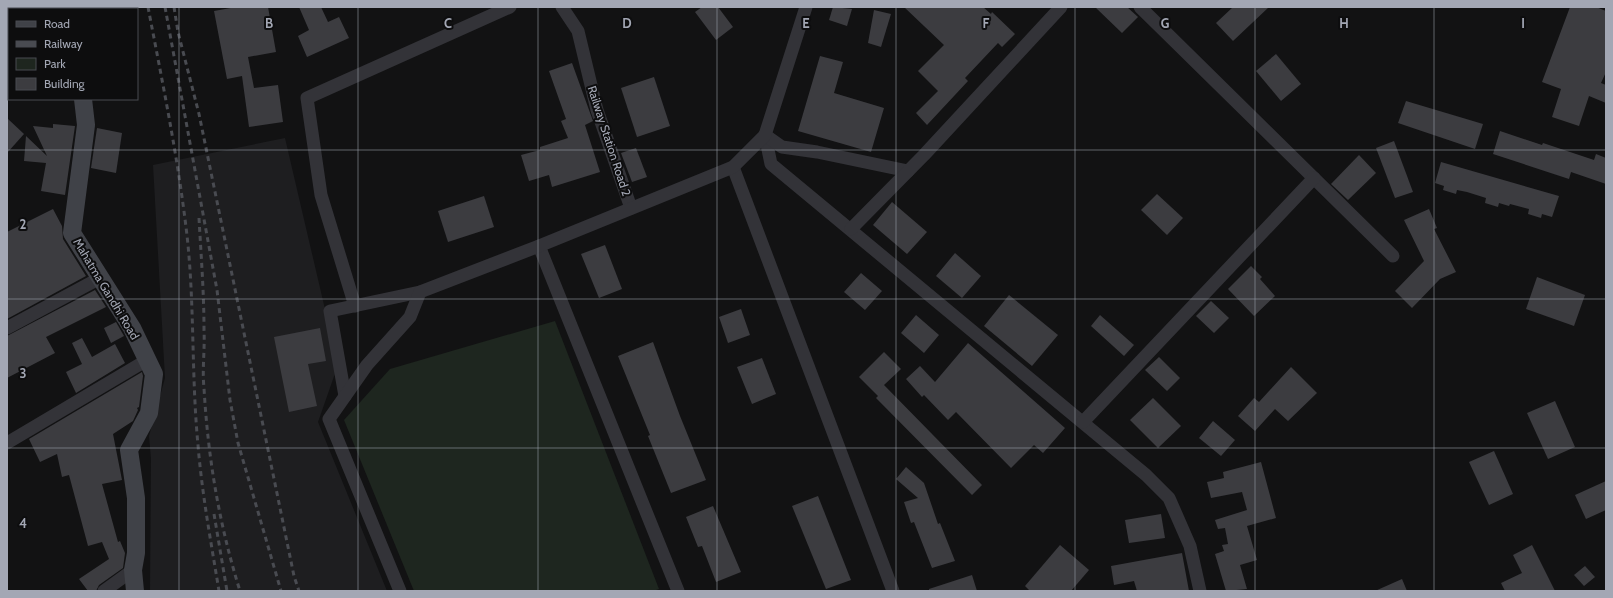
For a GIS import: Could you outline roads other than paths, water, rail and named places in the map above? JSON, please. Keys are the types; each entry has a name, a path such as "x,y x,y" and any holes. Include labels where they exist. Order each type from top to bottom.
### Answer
{"main road":[{"name":"Mahatma Gandhi Road","path":"84,100 86,125 72,233 132,328 154,374 149,413 129,450 136,498 136,553 133,570 135,591"}],"street":[{"path":"355,306 321,195 307,98 510,7"},
{"name":"Railway Station Road 2","path":"562,7 578,31 597,110 631,208"},
{"path":"345,396 330,311 420,292 539,246 734,167 765,135 806,7"},
{"path":"851,229 908,171 1061,7"},
{"path":"1140,7 1393,256"},
{"path":"765,135 782,147 817,152 908,171"},
{"path":"765,135 771,164 1083,422 1146,475 1170,498 1190,546 1200,591"},
{"path":"734,167 893,591"},
{"path":"1083,422 1314,178"},
{"path":"539,246 678,591"},
{"path":"7,328 100,278"},
{"path":"400,591 329,419 367,365 410,317 420,292"},
{"path":"7,443 147,360"},
{"path":"104,591 133,570"}],"railway":[{"path":"148,7 174,144 186,227 191,281 194,390 198,445 204,500 219,591"},
{"path":"165,7 217,290 230,400 238,443 281,591"},
{"path":"174,7 178,32 199,114 294,576 299,591"},
{"path":"199,218 204,302 203,381 208,440 220,516 240,591"},
{"path":"214,514 227,591"}]}
